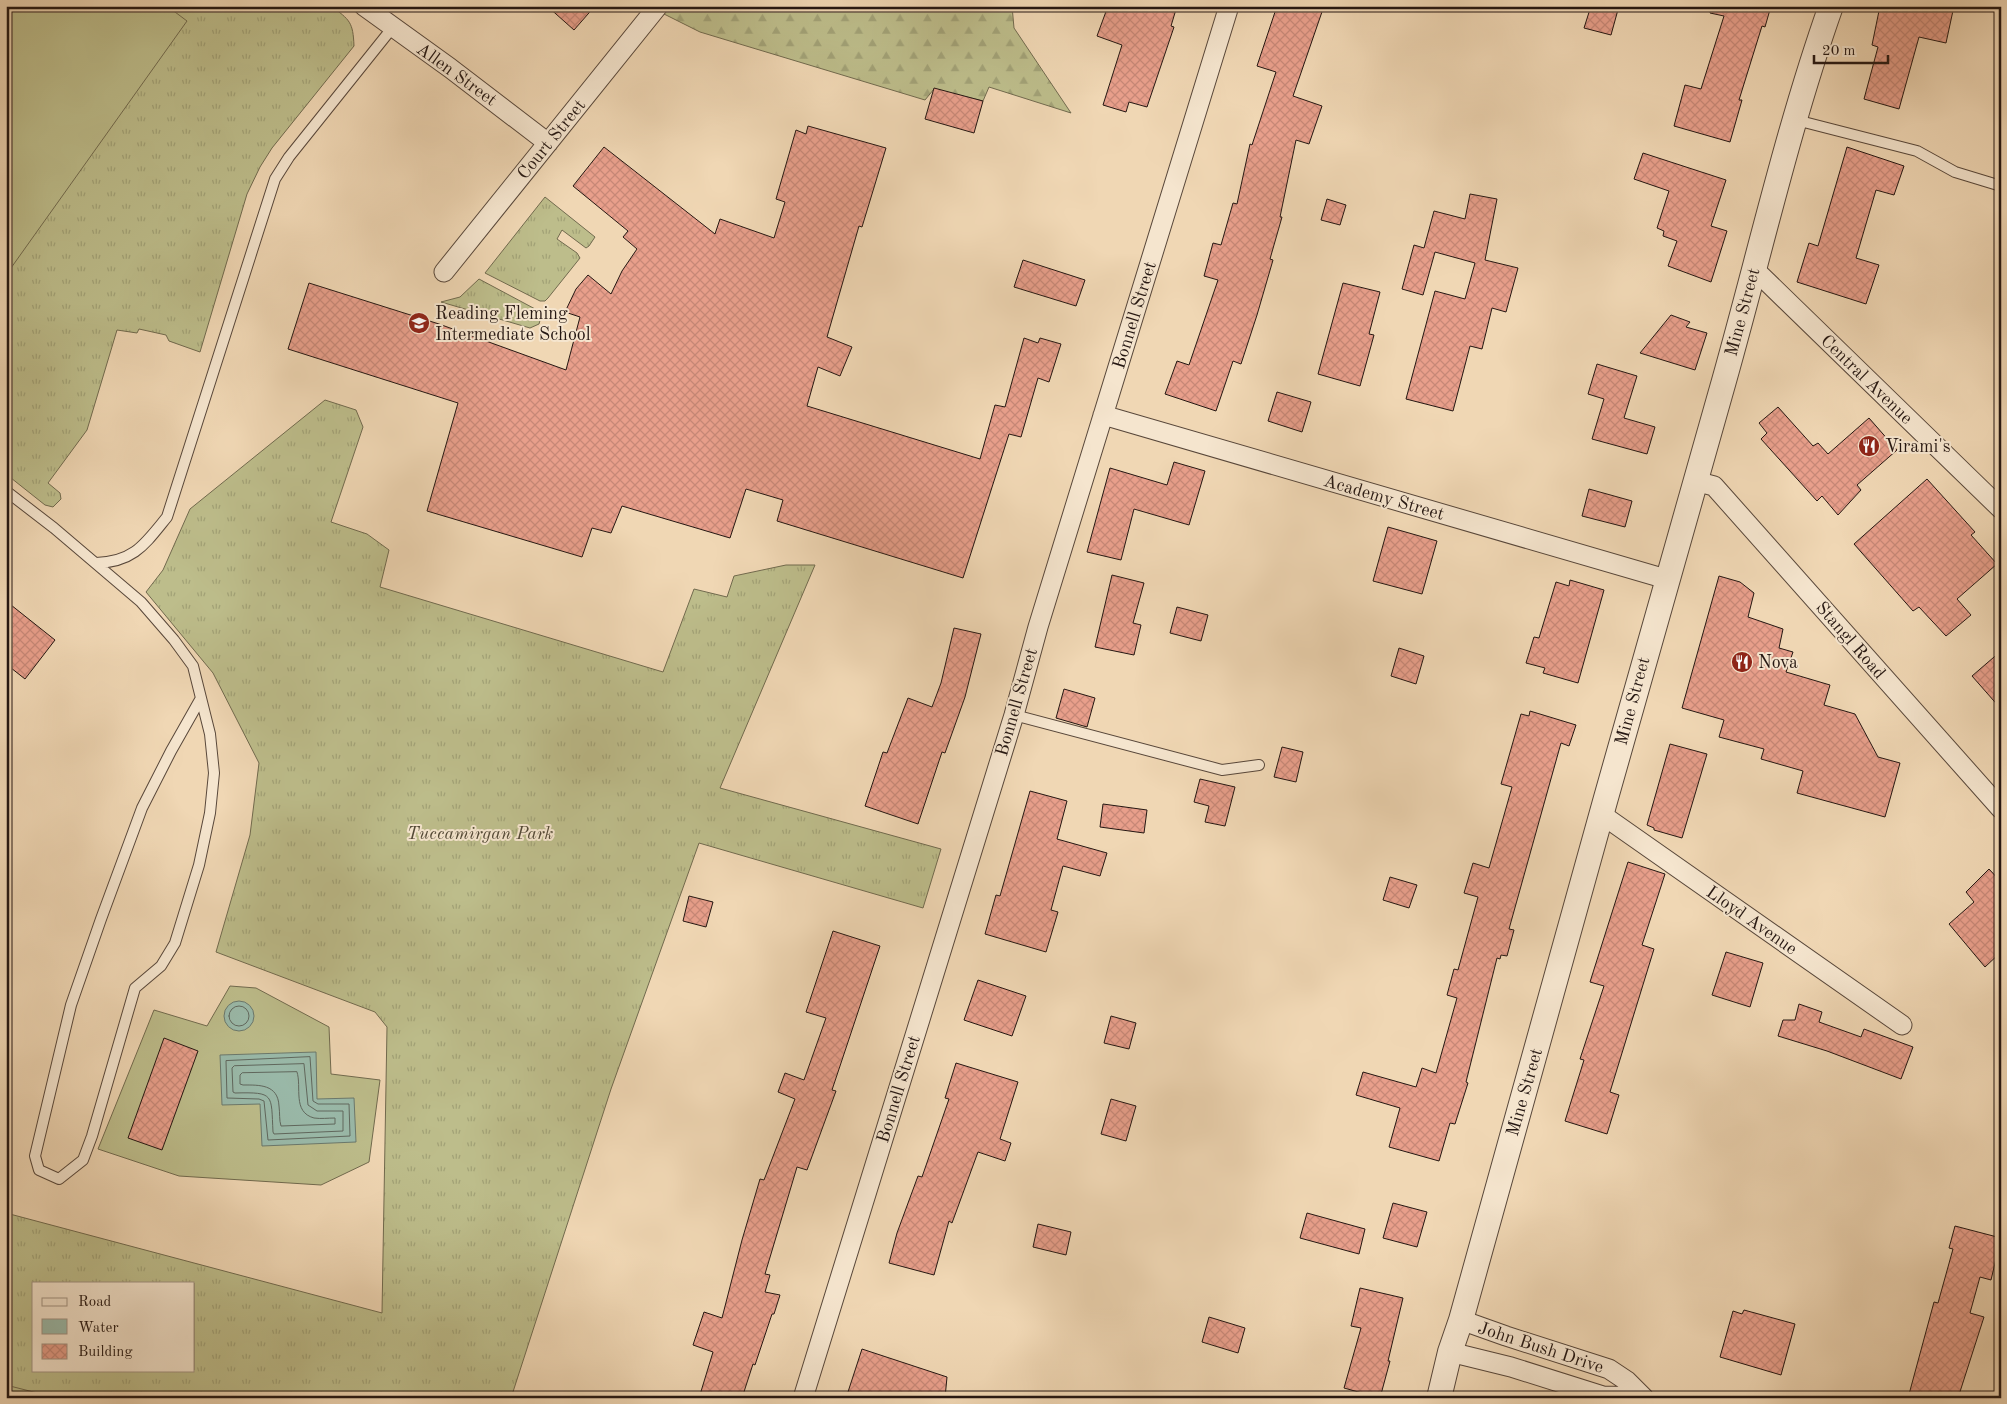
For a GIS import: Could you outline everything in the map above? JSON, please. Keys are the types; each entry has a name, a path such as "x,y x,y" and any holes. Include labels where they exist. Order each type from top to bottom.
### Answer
{"street":[{"name":"Allen Street","path":"364,6 450,68 548,143"},
{"name":"Court Street","path":"444,272 658,6"},
{"name":"Bonnell Street","path":"803,1398 1014,715 1038,627 1229,6"},
{"name":"Mine Street","path":"1439,1398 1450,1352 1461,1320 1666,579 1796,120 1831,6"},
{"name":"Central Avenue","path":"1754,269 2001,509"},
{"name":"Academy Street","path":"1103,415 1666,579"},
{"name":"Stangl Road","path":"1695,481 1714,486 2001,809"},
{"name":"Lloyd Avenue","path":"1601,814 1902,1025"},
{"name":"John Bush Drive","path":"1461,1320 1609,1368 1627,1381 1643,1397"},
{"path":"1450,1352 1511,1367 1603,1396 1643,1397"}],"lane":[{"path":"96,563 114,563 126,558 152,536 167,516 275,178 289,157 393,27"},
{"path":"1796,120 1917,151 1956,172 2001,186"},
{"path":"6,492 96,563 141,602 174,640 193,666 201,698 210,734 214,773 210,813 194,882 176,943 161,966 135,988 92,1136 83,1160 58,1179 39,1170 35,1156 71,1005 142,808 201,698"},
{"path":"1014,715 1222,770 1259,765"}],"green space":[{"path":"6,6 331,6 349,22 354,38 354,46 272,148 260,167 247,194 200,352 169,341 166,335 139,329 137,333 117,330 87,430 48,483 60,493 61,499 53,507 45,505 6,474"},
{"path":"6,6 167,6 187,21 6,275"},
{"path":"662,6 734,6 750,10 753,6 1012,6 1014,28 1071,113 989,87 983,101 934,89 925,100 700,32 658,11"},
{"path":"545,197 595,237 586,248 562,230 557,239 577,253 580,258 548,298 545,301 540,301 485,273"},
{"path":"479,279 537,310 541,317 539,324 530,328 441,302 460,297"},
{"name":"Tuccamirgan Park","path":"325,400 356,410 363,427 331,522 367,534 389,550 380,587 663,672 694,589 727,597 734,576 786,565 815,565 720,788 941,849 923,908 699,843 611,1089 511,1398 6,1398 6,1213 382,1313 387,1027 375,1012 216,952 250,835 259,763 213,673 146,592 163,570 190,509"},
{"path":"230,986 256,988 329,1027 331,1074 380,1080 369,1162 321,1185 179,1176 98,1149 154,1010 207,1026"},
{"path":"6,1385 57,1398 6,1398"}],"water":[{"path":"239,1001 250,1005 254,1016 250,1027 239,1031 228,1027 224,1016 228,1005"},
{"path":"316,1052 317,1099 354,1098 356,1142 262,1146 260,1104 222,1105 220,1055"}],"building":[{"path":"547,6 595,6 574,30"},
{"path":"1108,6 1177,6 1171,26 1174,27 1147,107 1129,102 1126,112 1103,105 1122,45 1097,36"},
{"path":"1277,6 1324,6 1293,96 1322,106 1309,144 1296,140 1280,217 1282,217 1270,259 1273,260 1257,315 1241,364 1233,361 1216,411 1165,394 1177,361 1189,365 1218,280 1204,276 1213,243 1221,245 1233,203 1237,204 1250,144 1252,145 1276,72 1257,66"},
{"path":"1591,6 1619,6 1611,35 1584,28"},
{"path":"1711,6 1771,6 1765,27 1762,26 1739,100 1742,100 1730,142 1674,126 1685,85 1701,89 1724,16 1710,13"},
{"path":"1880,6 1954,6 1946,43 1919,37 1899,109 1864,99 1878,47 1872,45"},
{"path":"934,88 983,101 974,133 925,119"},
{"name":"Reading Fleming Intermediate School","path":"808,126 886,148 862,227 859,226 827,337 852,347 840,376 818,367 807,406 980,459 995,405 1005,407 1024,338 1038,343 1040,338 1061,344 1049,382 1038,378 1021,437 1009,434 963,578 777,521 783,500 746,489 730,538 622,506 611,533 592,528 582,557 427,511 458,403 288,349 309,283 439,324 566,370 580,317 565,312 576,289 588,275 611,294 622,271 637,249 623,237 628,231 573,186 604,147 715,234 720,219 774,238 785,202 776,199 796,130 806,134"},
{"path":"1847,147 1904,166 1894,195 1876,190 1856,258 1879,265 1866,304 1797,282 1809,243 1818,246"},
{"path":"1643,153 1726,180 1711,226 1727,231 1711,282 1668,266 1677,241 1663,236 1664,231 1657,228 1669,191 1634,179"},
{"path":"1470,194 1497,199 1485,260 1518,268 1506,312 1492,308 1482,349 1470,346 1453,411 1406,399 1435,291 1465,299 1475,263 1435,252 1423,295 1402,289 1414,245 1424,248 1434,211 1465,219"},
{"path":"1327,199 1346,205 1340,225 1321,220"},
{"path":"1023,260 1085,280 1076,306 1014,287"},
{"path":"1343,283 1380,292 1369,334 1374,335 1360,386 1318,374"},
{"path":"1671,315 1690,322 1686,327 1707,333 1695,370 1640,353"},
{"path":"1597,364 1637,376 1624,418 1655,427 1647,454 1592,439 1604,399 1588,394"},
{"path":"1277,392 1311,402 1302,432 1268,421"},
{"path":"1778,407 1813,446 1818,443 1828,454 1869,418 1897,450 1857,485 1861,490 1838,515 1822,496 1817,501 1761,439 1767,433 1759,423"},
{"path":"1174,462 1205,471 1189,525 1134,509 1121,560 1087,552 1110,468 1167,485"},
{"path":"1927,479 1975,532 1971,535 1997,564 1957,599 1971,615 1946,636 1919,607 1913,611 1854,544"},
{"path":"1589,489 1632,501 1625,527 1582,516"},
{"path":"1388,527 1437,541 1422,594 1373,581"},
{"path":"1112,575 1144,583 1133,623 1141,625 1134,655 1095,647"},
{"path":"1719,576 1740,582 1754,593 1748,617 1783,629 1779,648 1793,652 1786,672 1830,685 1824,705 1855,714 1878,757 1900,763 1885,817 1797,793 1803,771 1761,759 1764,749 1719,737 1724,720 1682,708"},
{"path":"1570,580 1604,590 1578,683 1543,673 1545,668 1526,663 1534,637 1539,638 1556,582 1569,586"},
{"path":"6,601 55,640 25,679 6,664"},
{"path":"1177,607 1208,615 1201,641 1170,633"},
{"path":"954,628 981,634 965,697 945,753 942,752 918,824 865,806 883,752 887,753 908,698 932,707 941,683"},
{"path":"1399,648 1424,656 1416,684 1391,676"},
{"path":"2001,651 2001,709 1972,676"},
{"path":"1064,689 1095,698 1087,727 1056,718"},
{"path":"1530,711 1576,725 1569,746 1561,743 1509,929 1514,930 1507,956 1501,955 1500,959 1497,958 1466,1082 1468,1083 1455,1124 1450,1123 1439,1161 1389,1147 1400,1108 1356,1095 1363,1072 1416,1087 1422,1068 1436,1073 1457,998 1447,995 1454,969 1458,970 1478,897 1464,893 1473,863 1489,868 1512,787 1501,784 1521,714 1529,716"},
{"path":"1670,744 1707,754 1682,838 1654,830 1654,828 1647,825"},
{"path":"1282,747 1303,752 1296,782 1274,777"},
{"path":"1200,779 1235,787 1225,826 1205,822 1209,806 1194,802"},
{"path":"1030,791 1067,801 1057,839 1107,853 1100,876 1063,866 1051,910 1058,912 1046,952 985,934 996,895 1000,896"},
{"path":"1103,804 1147,810 1144,833 1100,827"},
{"path":"1628,862 1665,874 1642,945 1654,949 1610,1092 1619,1095 1607,1134 1565,1121 1584,1060 1580,1059 1604,986 1590,982"},
{"path":"1989,869 2001,882 2001,952 1985,967 1949,924 1974,902 1966,892"},
{"path":"1390,877 1417,885 1409,908 1383,900"},
{"path":"689,896 713,902 706,927 683,921"},
{"path":"833,931 880,946 832,1090 836,1091 807,1170 797,1167 765,1274 770,1275 765,1292 780,1295 742,1398 699,1398 713,1352 693,1345 704,1312 722,1318 760,1179 764,1180 795,1099 778,1092 785,1073 804,1080 826,1018 806,1012"},
{"path":"1726,952 1763,963 1750,1007 1712,995"},
{"path":"978,980 1026,996 1012,1036 964,1020"},
{"path":"1799,1004 1822,1012 1819,1022 1861,1037 1864,1029 1913,1047 1901,1079 1827,1051 1778,1036 1783,1020 1795,1020"},
{"path":"1111,1016 1136,1023 1129,1049 1104,1043"},
{"path":"164,1038 198,1051 162,1150 128,1138"},
{"path":"956,1063 1018,1082 1000,1139 1011,1143 1005,1161 978,1152 952,1223 949,1221 934,1275 889,1263 897,1233 918,1176 922,1177 949,1099 945,1098"},
{"path":"1111,1099 1136,1106 1126,1141 1101,1134"},
{"path":"1393,1203 1427,1212 1417,1247 1383,1238"},
{"path":"1307,1213 1365,1229 1359,1254 1300,1238"},
{"path":"1038,1224 1071,1232 1066,1255 1033,1247"},
{"path":"1955,1226 2001,1238 1991,1280 1980,1277 1970,1313 1984,1317 1958,1398 1908,1398 1934,1302 1938,1303 1953,1249 1949,1248"},
{"path":"1360,1288 1403,1298 1380,1398 1344,1388 1361,1328 1351,1326"},
{"path":"1744,1310 1795,1324 1781,1375 1720,1357 1733,1311 1742,1314"},
{"path":"1209,1317 1245,1328 1238,1353 1202,1342"},
{"path":"862,1349 947,1377 945,1398 846,1398"}],"place":[{"name":"Reading Fleming Intermediate School","path":"419,323"},
{"name":"Virami's","path":"1869,446"},
{"name":"Nova","path":"1742,662"}]}
